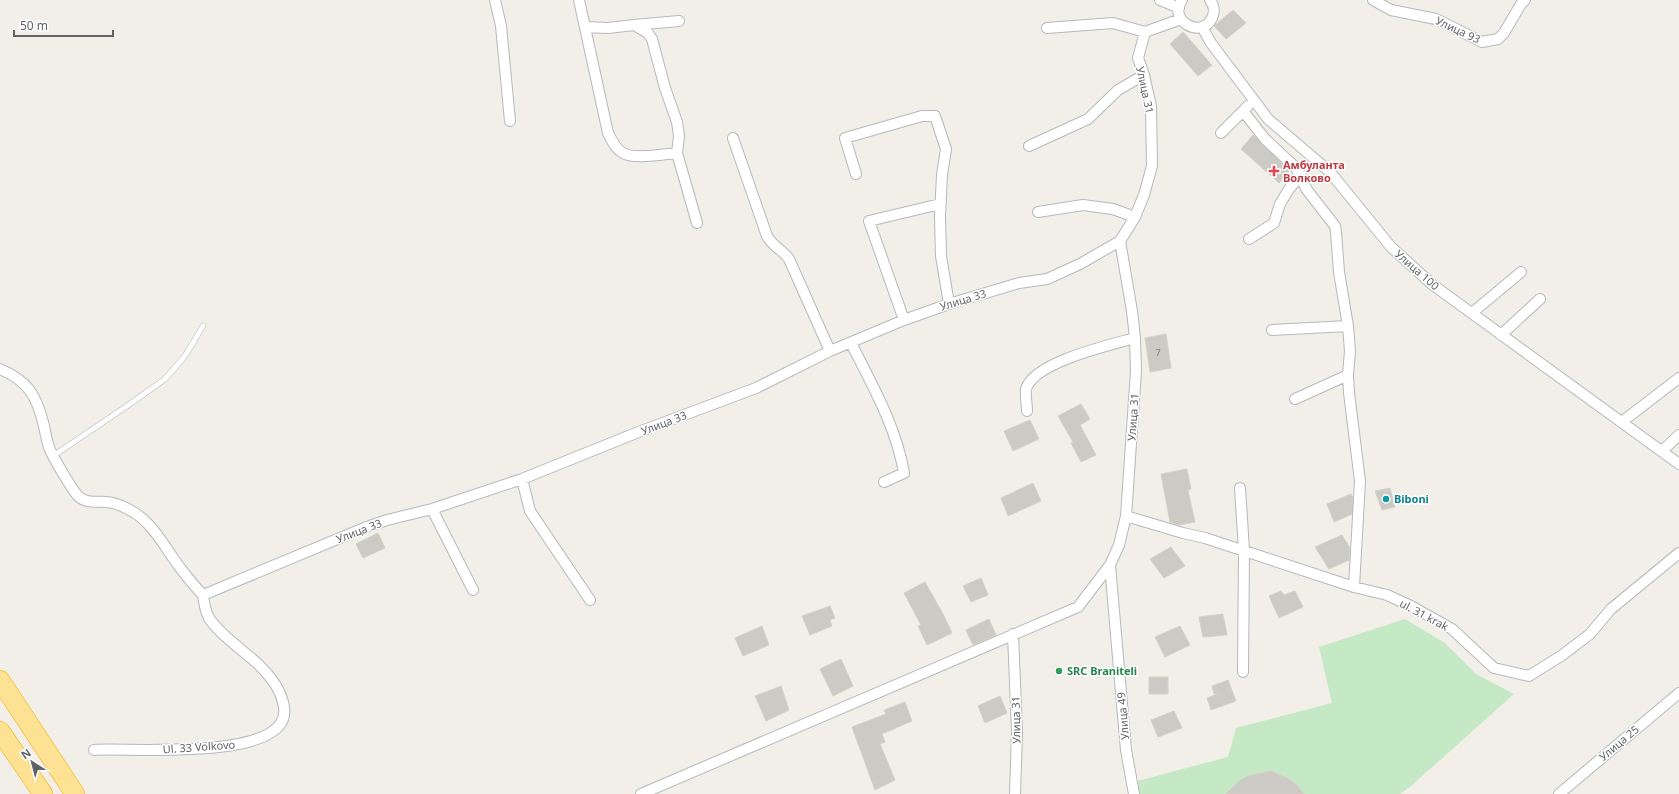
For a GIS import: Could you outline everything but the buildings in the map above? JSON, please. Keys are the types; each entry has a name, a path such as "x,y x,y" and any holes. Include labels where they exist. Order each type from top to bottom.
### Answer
{"highway":[{"path":"0,680 75,794"},
{"path":"0,732 43,794"}],"street":[{"path":"495,0 500,26 510,121"},
{"path":"579,0 608,133 614,145 623,154 634,156 677,154"},
{"path":"1160,0 1180,4 1181,20 1190,27 1202,27 1211,19 1214,14 1212,1"},
{"name":"Улица 93","path":"1373,0 1391,10 1436,19 1482,42 1498,39 1504,33 1521,4 1525,0"},
{"path":"1047,28 1113,23 1145,32 1181,20"},
{"path":"585,27 608,28 679,21"},
{"path":"634,25 648,33 652,39 665,88 677,122 679,136 677,154 697,223"},
{"name":"Улица 100","path":"1202,27 1211,43 1268,119 1330,172 1398,254 1434,285 1501,335 1662,450 1679,464"},
{"name":"Улица 31","path":"1015,794 1017,732 1013,634 1078,607 1110,565 1119,545 1126,516 1136,371 1135,338 1120,241 1135,217 1144,195 1152,166 1151,106 1144,75 1138,58 1145,32"},
{"path":"1029,146 1088,118 1118,90 1144,75"},
{"path":"1221,133 1254,101"},
{"path":"1243,111 1265,139 1291,162 1301,175 1307,190 1334,226 1336,232 1339,272 1348,326 1350,351 1348,376 1360,481 1354,587"},
{"path":"856,174 845,138 922,116 935,116 946,150 942,175 940,204 941,256 949,304"},
{"path":"733,138 767,236 773,244 785,253 789,259 830,351"},
{"path":"1249,239 1274,223 1280,204 1289,189 1301,175"},
{"path":"904,320 869,221 940,204"},
{"path":"1038,212 1083,204 1112,209 1135,217"},
{"name":"Улица 33","path":"203,595 364,528 387,520 432,509 522,480 643,430 756,388 830,351 904,320 949,304 1019,283 1046,279 1080,264 1120,241"},
{"path":"1472,313 1521,272"},
{"path":"1501,335 1540,299"},
{"path":"1272,330 1348,326"},
{"path":"1027,411 1026,389 1036,374 1068,357 1135,338"},
{"path":"851,342 888,415 901,454 904,473 884,482"},
{"path":"0,369 16,376 32,393 40,411 46,438 53,456 78,496 89,501 108,502 124,507 135,513 145,521 203,595"},
{"path":"1295,398 1348,376"},
{"path":"1622,421 1679,378"},
{"path":"1662,450 1679,435"},
{"path":"522,480 530,510 590,600"},
{"path":"1240,488 1244,550 1243,672"},
{"path":"432,509 473,590"},
{"name":"ul. 31 krak","path":"1126,516 1244,550 1354,587 1387,595 1452,629 1494,668 1529,676 1561,656 1590,634 1611,610 1679,553"},
{"name":"Улица 49","path":"1110,565 1126,750 1134,794"},
{"name":"Ul. 33 Volkovo","path":"94,750 111,748 188,749 236,745 266,736 277,729 285,712 279,689 262,668 214,625 205,609 203,595"},
{"path":"641,794 1013,634"},
{"name":"Улица 25","path":"1559,794 1679,693"}],"lane":[{"path":"53,456 165,379 186,356 203,326"}],"green space":[{"path":"1405,619 1445,643 1476,674 1514,694 1411,786 1400,794 1137,794 1134,782 1228,757 1236,728 1332,703 1319,647"}],"place":[{"name":"Амбуланта Волково","path":"1274,171"},
{"name":"Biboni","path":"1386,499"},
{"name":"SRC Braniteli","path":"1059,671"}]}
